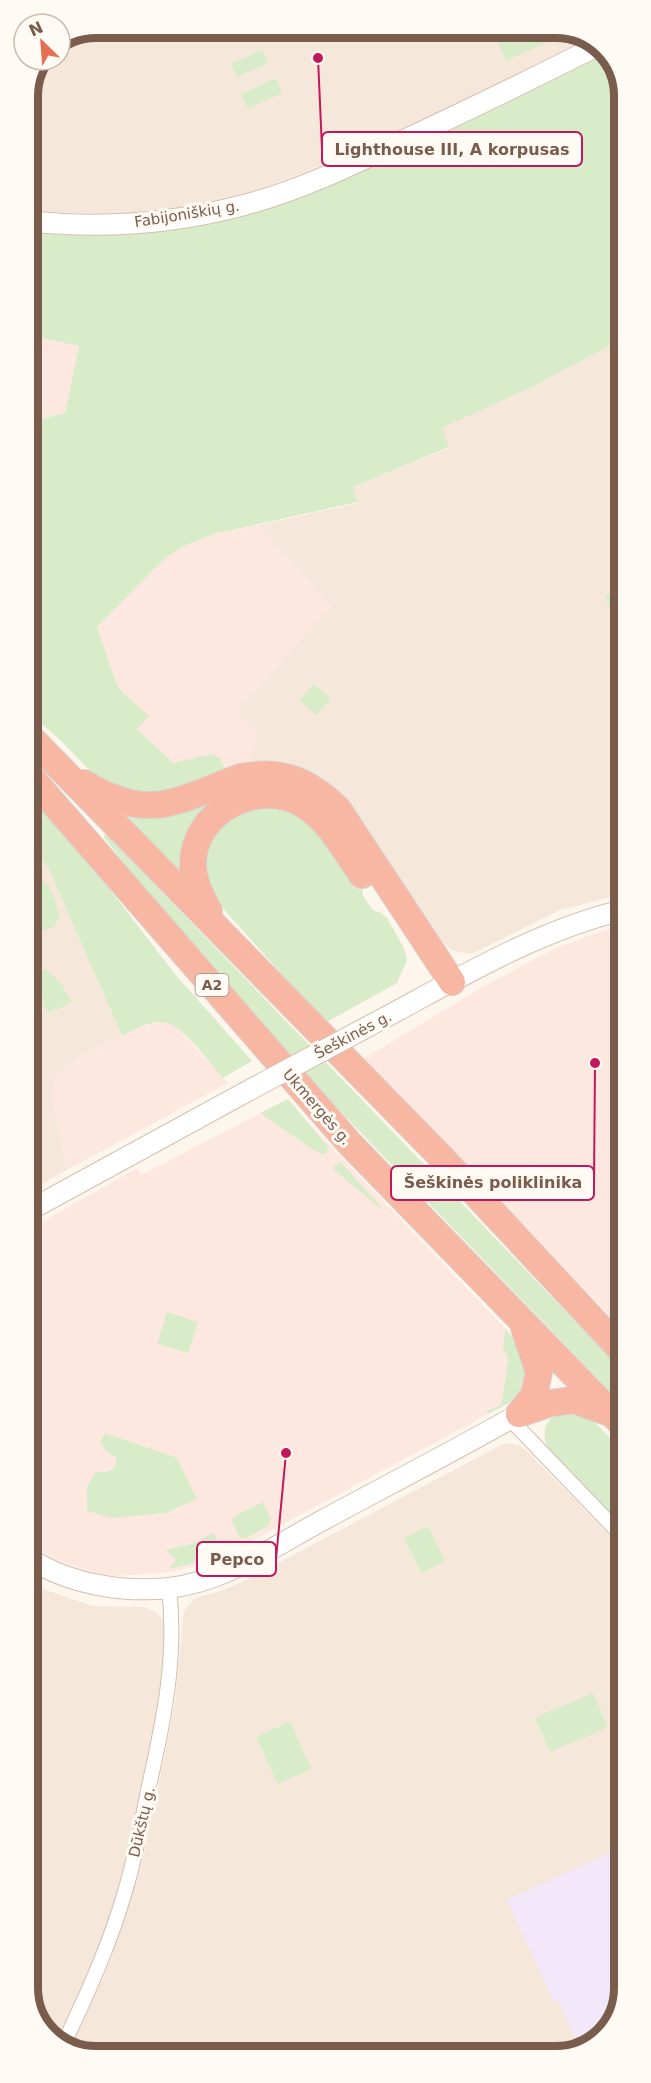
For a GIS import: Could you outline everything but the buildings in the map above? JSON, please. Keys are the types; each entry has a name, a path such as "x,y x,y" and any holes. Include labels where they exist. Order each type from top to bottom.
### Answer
{"highway":[{"path":"38,746 444,1160 614,1342"},
{"path":"57,767 111,798 126,804 146,806 173,802 241,777 254,775 283,776 312,787 339,809 446,985"},
{"name":"Ukmergės g.","path":"38,785 350,1144 614,1416"},
{"path":"222,933 201,897 195,881 194,851 200,837 216,815 229,805 255,795 282,796 303,804 321,818 418,952 446,985"},
{"path":"514,1416 534,1395 539,1372 521,1319"},
{"path":"514,1416 551,1403 574,1400 614,1418"}],"street":[{"name":"Fabijoniškių g.","path":"38,223 123,224 175,219 246,205 338,171 486,102 591,49"},
{"name":"Šeškinės g.","path":"38,1206 528,942 568,926 614,913"},
{"path":"38,1563 58,1573 96,1584 125,1588 169,1588 191,1584 229,1570 514,1416 614,1527"},
{"name":"Dūkštų g.","path":"66,2038 109,1937 130,1874 160,1737 172,1663 169,1588"}],"shaded area":[{"path":"95,38 560,38 581,43 378,142 246,194 177,209 104,214 38,211 38,95 42,73 72,72 72,42"},
{"path":"38,337 79,346 65,413 38,420"},
{"path":"614,343 614,896 560,910 476,952 467,954 451,950 247,767 236,712 331,607 258,525 358,503 353,487 449,448 441,428 534,386"},
{"path":"258,525 332,606 236,712 259,734 247,767 227,775 211,754 173,764 136,729 148,716 121,691 97,627 154,569 184,546 214,534"},
{"path":"38,855 49,869 122,1036 79,1057 52,1094 67,1170 38,1186"},
{"path":"614,928 614,1320 399,1094 359,1061 486,985 554,949"},
{"path":"161,1022 170,1024 179,1030 228,1083 67,1170 52,1094 55,1077 79,1057 141,1027"},
{"path":"288,1099 505,1328 503,1349 508,1357 502,1402 488,1411 488,1414 270,1531 226,1554 196,1566 171,1572 116,1576 92,1572 56,1560 38,1549 38,1224 137,1168 141,1175"},
{"path":"505,1443 519,1445 529,1453 614,1540 614,1988 608,2013 602,2023 588,2036 571,2044 556,2046 91,2045 74,2041 109,1964 146,1846 175,1702 184,1611 193,1600 199,1597 244,1581"},
{"path":"38,1587 93,1606 144,1607 157,1613 166,1625 166,1662 150,1756 128,1852 107,1925 74,2010 62,2035 47,2020 38,1995"},
{"path":"614,1851 614,1988 608,2013 602,2023 588,2036 576,2042 558,2001 554,2002 507,1900"}],"green space":[{"path":"496,38 556,38 506,61"},
{"path":"262,50 268,63 237,77 231,64"},
{"path":"598,56 612,80 614,95 614,343 534,386 442,428 449,447 353,487 358,502 214,534 184,546 167,557 97,627 121,691 149,716 137,729 173,763 211,754 220,758 227,775 172,796 108,789 38,721 38,420 65,413 79,346 38,337 38,233 137,233 191,226 245,214"},
{"path":"276,78 282,93 248,109 241,94"},
{"path":"614,592 614,617 605,596"},
{"path":"314,684 331,699 316,715 299,700"},
{"path":"241,783 328,818 239,788 185,881 119,811"},
{"path":"38,802 77,847 175,974 252,1061 223,1078 186,1036 170,1024 151,1023 122,1036 49,869 38,855"},
{"path":"248,803 301,812 362,880 363,896 373,910 387,918 404,948 407,960 397,983 327,1022 212,896 207,887 204,845 217,826"},
{"path":"107,835 614,1362 614,1396 212,978 104,837"},
{"path":"38,877 47,885 54,896 59,919 53,928 38,932"},
{"path":"46,969 63,986 71,1003 47,1013 38,983 38,972"},
{"path":"288,1099 328,1147 325,1154 318,1153 260,1113"},
{"path":"341,1163 382,1207 380,1208 333,1169"},
{"path":"167,1312 198,1322 188,1353 157,1344"},
{"path":"505,1328 529,1358 524,1392 488,1414 487,1411 502,1402 508,1357 503,1349"},
{"path":"564,1409 586,1413 614,1443 614,1519 547,1449 545,1430 553,1417"},
{"path":"105,1433 177,1458 197,1499 166,1513 112,1518 87,1511 87,1486 95,1473 110,1471 116,1465 116,1458 106,1451 100,1442"},
{"path":"263,1502 271,1519 268,1526 244,1539 239,1538 232,1521 233,1517"},
{"path":"428,1526 445,1561 422,1573 404,1538"},
{"path":"213,1533 224,1551 194,1563 169,1569 176,1560 166,1550 191,1544"},
{"path":"593,1693 608,1727 550,1752 535,1718"},
{"path":"290,1721 311,1769 278,1784 256,1737"}],"place":[{"name":"Lighthouse III, A korpusas","path":"318,58"},
{"name":"Šeškinės poliklinika","path":"595,1063"},
{"name":"Pepco","path":"286,1453"}]}
